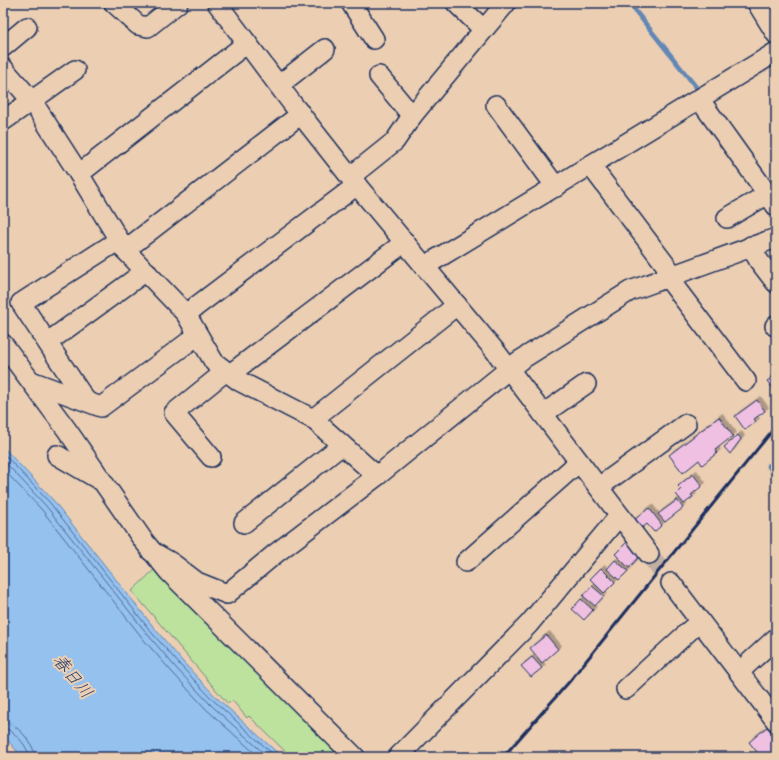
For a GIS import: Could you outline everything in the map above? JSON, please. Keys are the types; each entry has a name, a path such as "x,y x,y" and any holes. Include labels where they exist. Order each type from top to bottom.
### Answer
{"street":[{"path":"114,3 138,25 148,27 178,3"},
{"path":"351,3 374,39"},
{"path":"456,3 483,30"},
{"path":"186,314 354,181 395,141 412,116 506,3"},
{"path":"757,3 776,34"},
{"path":"224,5 247,43 278,85 354,181 510,370 649,554"},
{"path":"3,47 27,27"},
{"path":"79,174 247,43"},
{"path":"278,85 325,49"},
{"path":"425,266 705,97 776,52"},
{"path":"3,68 32,101 122,245 186,314 214,362 239,381 313,419 376,476"},
{"path":"3,121 74,70"},
{"path":"379,76 412,116"},
{"path":"705,97 772,200 727,218"},
{"path":"496,105 556,187"},
{"path":"86,401 21,303 122,245 301,114"},
{"path":"591,166 746,381"},
{"path":"151,551 172,563 197,582 227,594 275,554 510,370 519,361 630,291 776,238"},
{"path":"210,457 174,413 405,242"},
{"path":"751,246 759,261 776,283"},
{"path":"48,342 146,271"},
{"path":"313,419 457,305"},
{"path":"31,381 101,407 198,335"},
{"path":"3,344 105,482 151,551 170,572 355,757"},
{"path":"543,414 586,384"},
{"path":"598,488 686,424"},
{"path":"244,523 342,445"},
{"path":"57,455 105,482"},
{"path":"466,562 579,462"},
{"path":"398,757 529,624 619,516"},
{"path":"671,583 776,722"},
{"path":"626,689 700,622"},
{"path":"739,672 776,638"}],"green space":[{"path":"158,566 351,757 291,757 249,716 247,718 232,700 228,704 132,591"}],"water":[{"name":"春日川","path":"3,447 53,500 183,662 217,698 282,757 22,757 3,735"}],"building":[{"path":"776,374 776,392 767,381"},
{"path":"757,400 765,411 754,419 756,422 745,430 735,416"},
{"path":"719,417 733,436 715,450 717,453 702,465 699,460 683,473 669,455"},
{"path":"738,435 741,439 730,454 724,447"},
{"path":"693,474 702,486 691,495 693,497 684,504 676,494 681,489 678,486"},
{"path":"677,500 683,508 665,522 658,514"},
{"path":"649,508 662,525 654,532 647,524 641,529 634,520"},
{"path":"629,540 642,554 629,568 615,554"},
{"path":"615,560 628,571 619,580 607,569"},
{"path":"601,568 615,582 604,593 590,579"},
{"path":"592,586 604,596 595,606 583,596"},
{"path":"581,599 593,610 584,620 572,609"},
{"path":"546,635 558,649 542,663 530,648"},
{"path":"532,657 542,668 531,677 521,666"},
{"path":"767,727 776,738 776,757 761,757 749,742"}],"waterway":[{"path":"629,3 700,92"},
{"path":"768,465 776,477"}],"tunnel":[{"path":"649,554 671,583"}],"railway":[{"path":"503,757 569,682 776,426"}]}
